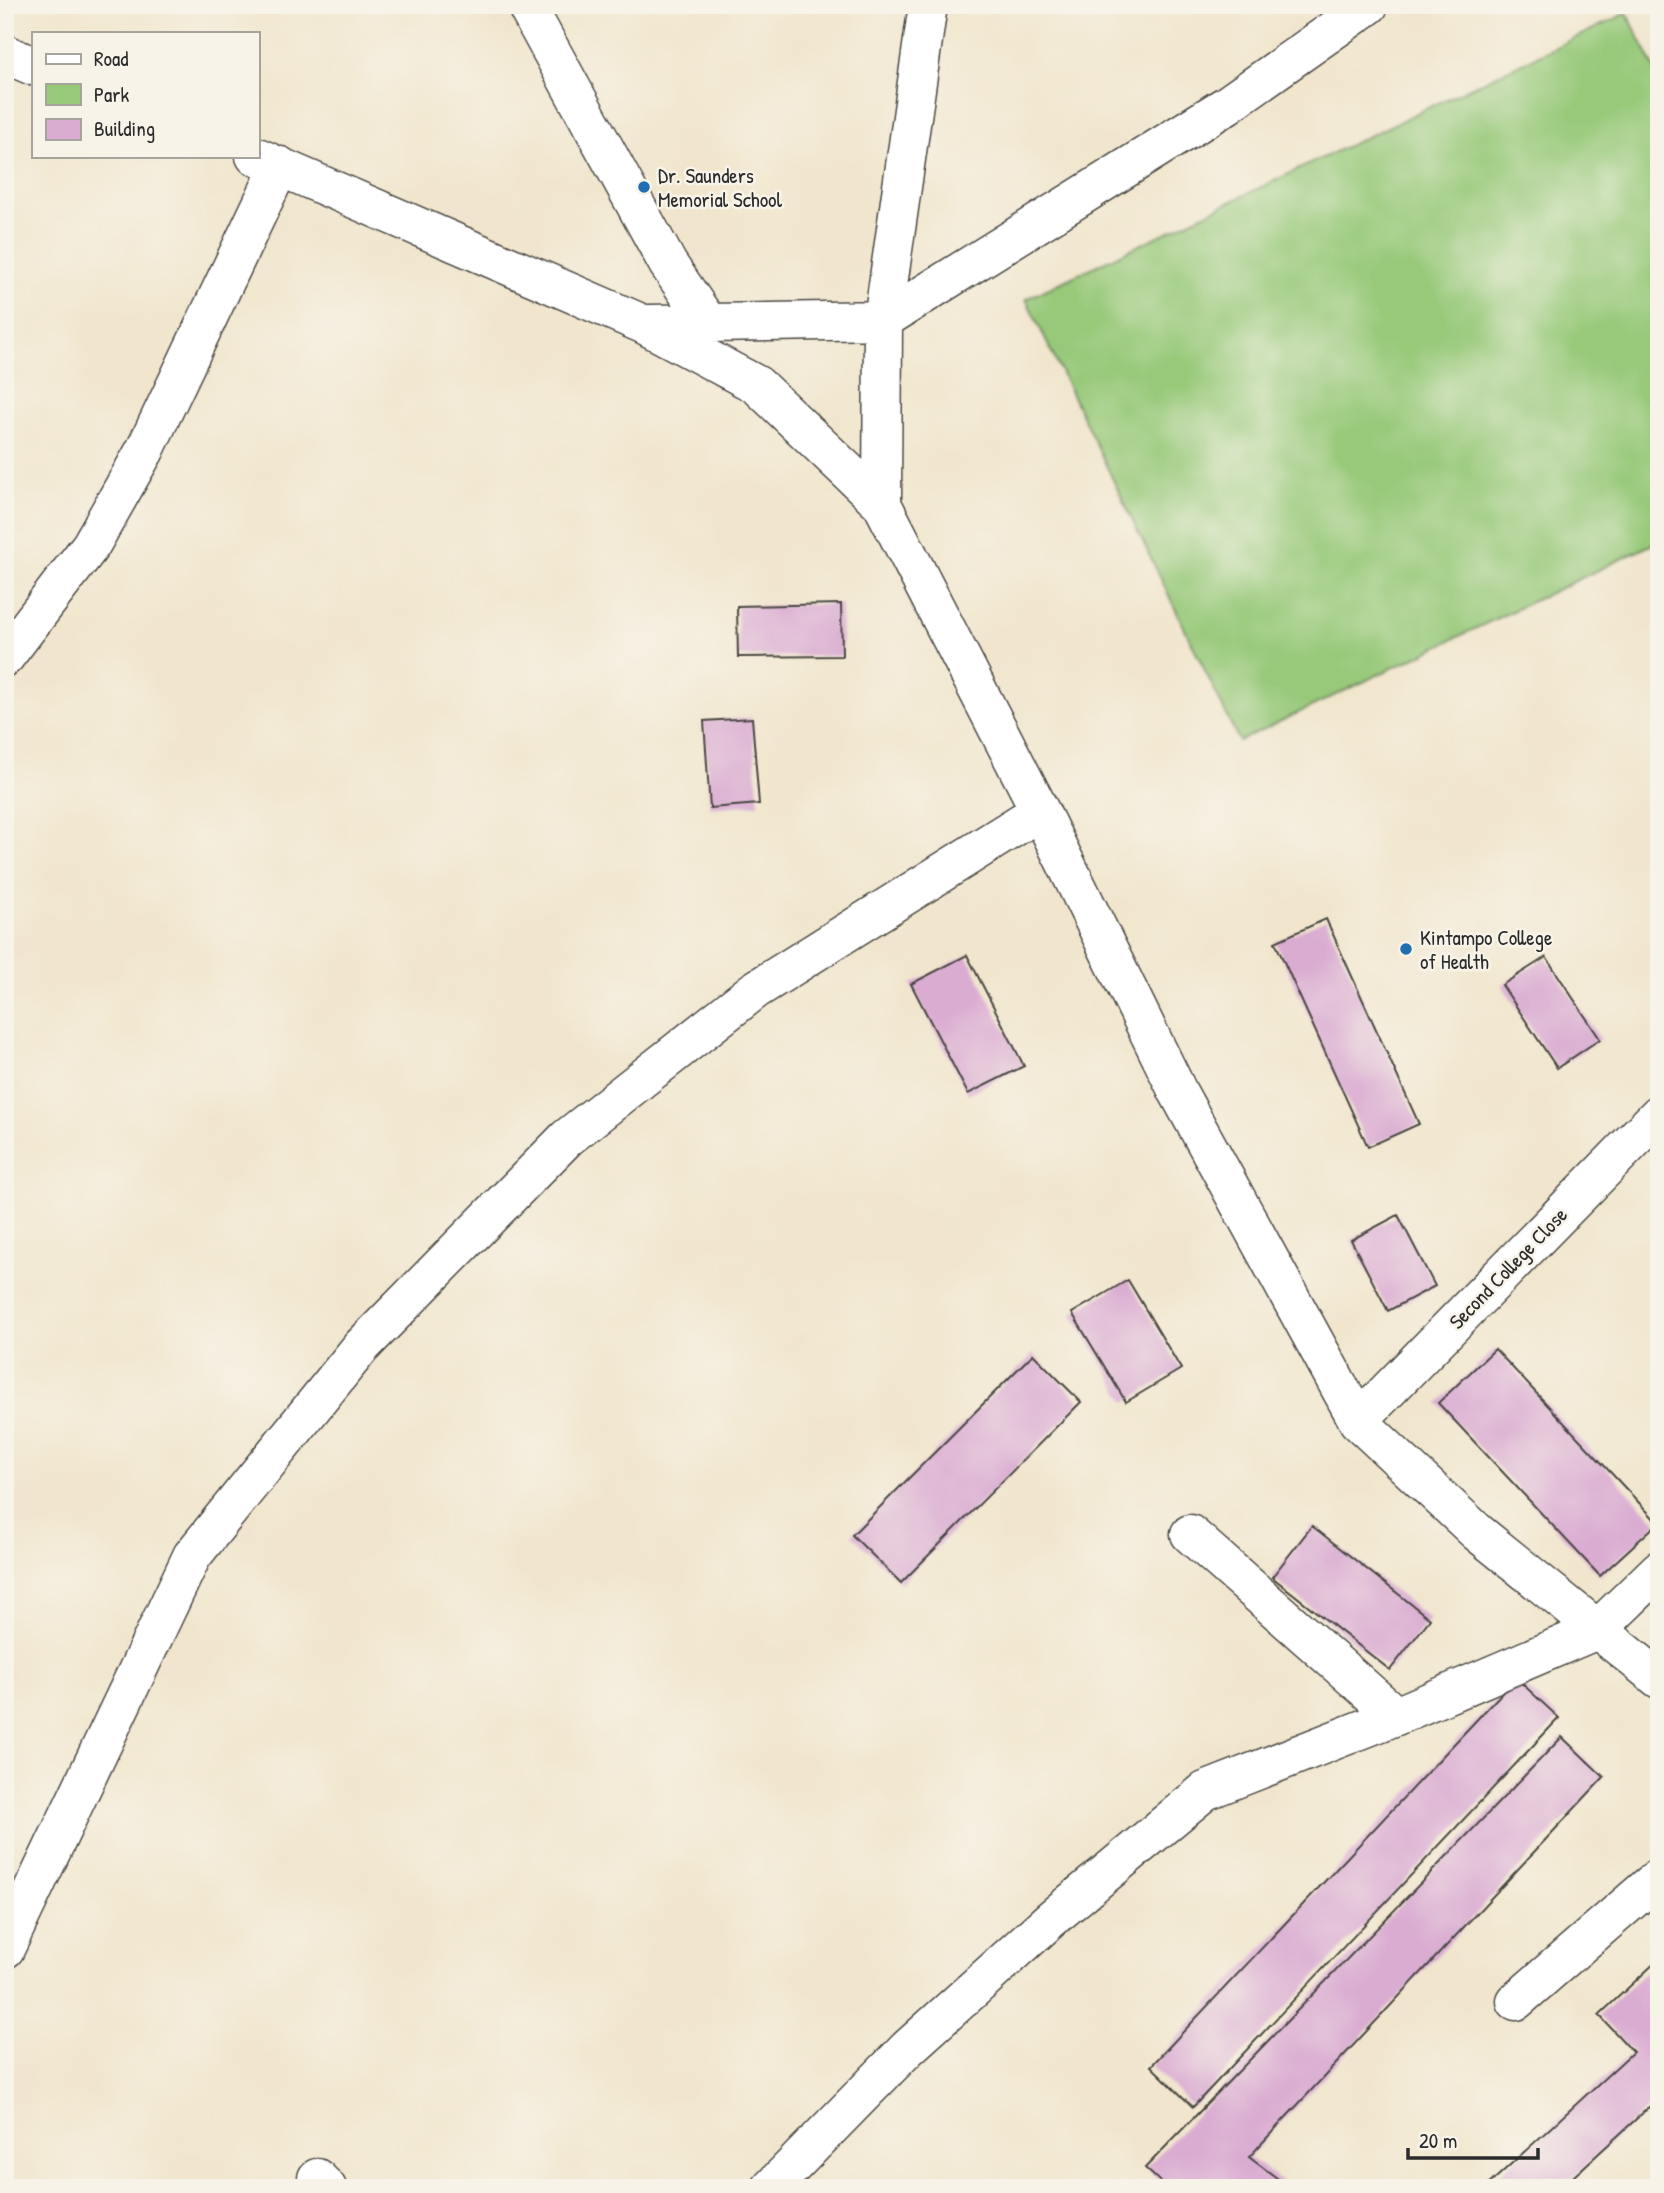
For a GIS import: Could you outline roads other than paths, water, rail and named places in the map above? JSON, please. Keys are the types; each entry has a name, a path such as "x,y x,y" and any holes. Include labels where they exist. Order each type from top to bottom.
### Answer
{"street":[{"path":"526,5 668,264 709,324"},
{"path":"882,504 883,320 928,5"},
{"path":"643,324 883,320 1227,104 1369,5"},
{"path":"5,54 32,66"},
{"path":"5,657 91,545 138,461 268,161 643,324 757,385 882,504 1040,811 1178,1092 1358,1421 1477,1532 1659,1679"},
{"path":"5,1949 192,1556 361,1347 567,1139 755,990 1040,811"},
{"name":"Second College Close","path":"1358,1421 1659,1114"},
{"path":"1190,1534 1396,1716"},
{"path":"771,2188 908,2048 1051,1919 1205,1791 1396,1716 1597,1630 1659,1570"},
{"path":"1516,2001 1659,1877"}],"place":[{"name":"Dr. Saunders Memorial School","path":"644,187"},
{"name":"Kintampo College of Health","path":"1406,949"}]}
